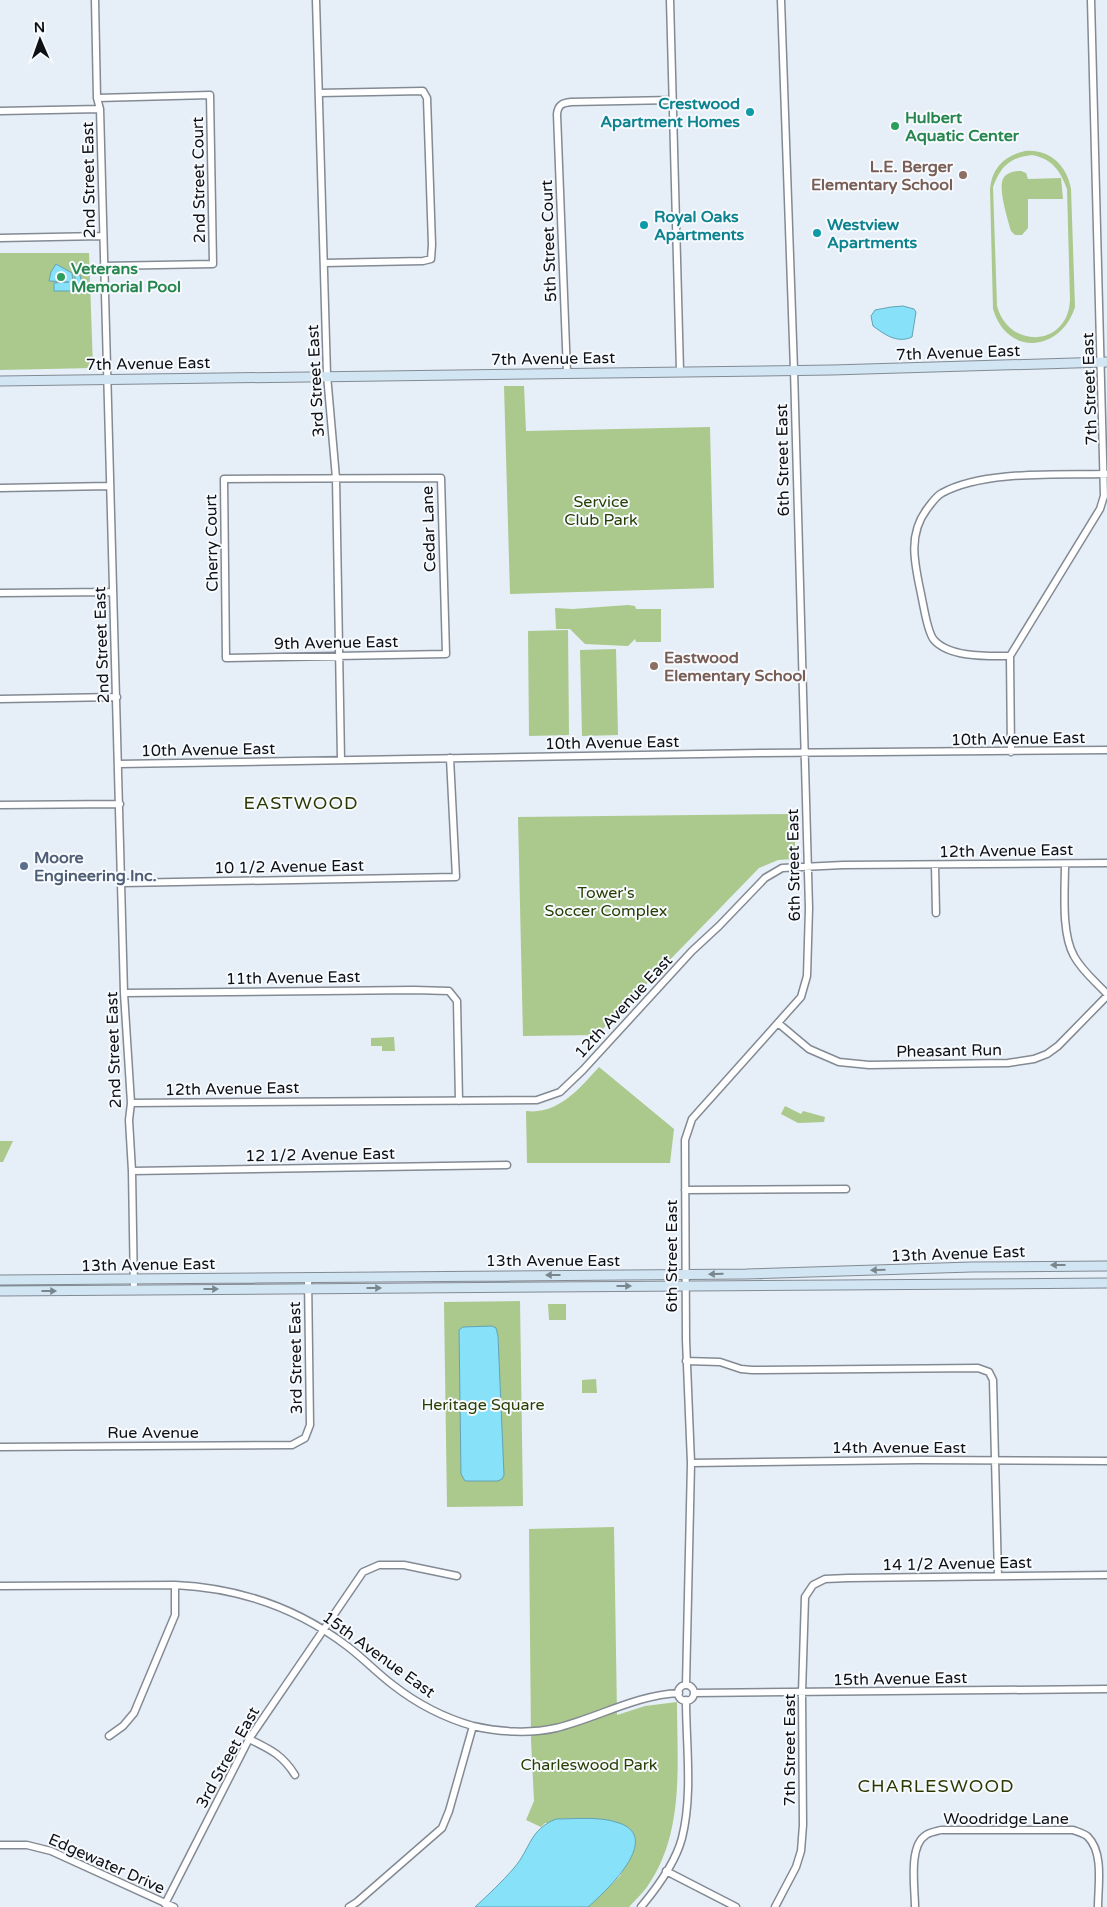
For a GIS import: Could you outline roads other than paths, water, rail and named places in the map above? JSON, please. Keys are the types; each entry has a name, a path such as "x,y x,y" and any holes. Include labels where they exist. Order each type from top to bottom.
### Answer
{"main road":[{"name":"7th Avenue East","path":"0,381 794,370 1104,363"},
{"name":"13th Avenue East","path":"0,1280 685,1274 1107,1266"},
{"name":"13th Avenue East","path":"0,1291 1107,1283"}],"street":[{"name":"2nd Street East","path":"95,0 97,98 100,108 124,992 131,1103 129,1120 134,1290"},
{"name":"3rd Street East","path":"316,0 327,375 336,478 341,760"},
{"path":"670,0 680,371"},
{"name":"6th Street East","path":"686,1685 691,1463 686,1361 685,1140 692,1119 801,998 807,976 809,908 805,754 781,0"},
{"name":"7th Street East","path":"1010,656 1100,509 1104,496 1106,474 1104,363 1091,0"},
{"path":"319,93 423,91 426,98 428,117 432,245 431,259 424,261 324,263"},
{"name":"2nd Street Court","path":"97,98 210,95 213,264 104,266"},
{"name":"5th Street Court","path":"567,373 556,114 558,108 563,103 571,102 673,100"},
{"path":"0,111 100,108"},
{"path":"0,238 102,236"},
{"path":"1011,752 1010,656 975,656 952,651 934,640 925,612 916,570 914,541 918,521 942,493 970,483 1008,477 1106,474"},
{"name":"Cedar Lane","path":"336,478 441,478 446,654"},
{"name":"Cherry Court","path":"226,658 224,479 336,478"},
{"path":"0,488 110,486"},
{"path":"0,593 113,592"},
{"name":"9th Avenue East","path":"226,658 446,654"},
{"path":"0,699 116,697"},
{"name":"10th Avenue East","path":"118,764 1107,750"},
{"name":"10 1/2 Avenue East","path":"122,883 456,877 450,758"},
{"path":"0,805 120,804"},
{"name":"12th Avenue East","path":"131,1103 537,1100 560,1092 583,1070 692,952 765,878 782,868 1107,863"},
{"path":"1065,864 1066,921 1072,954 1078,964 1107,995"},
{"path":"935,865 936,913"},
{"name":"11th Avenue East","path":"124,992 449,991 458,1001 459,1101"},
{"name":"Pheasant Run","path":"778,1023 809,1049 839,1062 868,1065 1008,1063 1034,1059 1047,1054 1058,1046 1107,995"},
{"name":"12 1/2 Avenue East","path":"132,1171 507,1165"},
{"path":"685,1190 846,1189"},
{"name":"3rd Street East","path":"305,1438 310,1425 308,1277"},
{"path":"686,1361 720,1362 741,1369 752,1370 978,1368 989,1372 994,1380 994,1460 998,1576"},
{"name":"Rue Avenue","path":"0,1447 292,1445 305,1438"},
{"name":"14th Avenue East","path":"691,1463 994,1460 1107,1461"},
{"name":"3rd Street East","path":"166,1904 249,1739 363,1572 379,1565 404,1564 457,1576"},
{"name":"14 1/2 Avenue East","path":"810,1588 812,1585 825,1579 1107,1575"},
{"path":"109,1736 134,1713 175,1615 175,1585"},
{"name":"15th Avenue East","path":"0,1586 204,1586 252,1596 289,1610 323,1629 348,1646 411,1698 439,1713 473,1726 524,1731 555,1728 646,1698 679,1693"},
{"name":"7th Street East","path":"775,1907 796,1867 801,1851 803,1825 803,1614 805,1597 810,1588"},
{"path":"686,1685 692,1687 694,1693 693,1698 686,1700 681,1699 679,1693 681,1687 686,1685"},
{"name":"15th Avenue East","path":"694,1693 1107,1689"},
{"path":"641,1907 655,1889 682,1840 686,1813 686,1700"},
{"path":"349,1907 442,1828 449,1811 473,1726"},
{"path":"249,1739 277,1753 288,1764 295,1775"},
{"name":"Woodridge Lane","path":"915,1907 914,1857 917,1845 926,1835 941,1830 1073,1830 1086,1835 1094,1846 1098,1860 1098,1907"},
{"name":"Edgewater Drive","path":"0,1845 27,1845 52,1851 174,1907"},
{"path":"666,1871 736,1907"}],"water":[{"name":"Veterans Memorial Pool","path":"56,264 72,273 73,283 75,282 75,275 80,275 82,285 80,285 80,291 54,291 54,283 69,282 49,281 51,272"},
{"path":"903,306 914,309 916,312 912,337 896,339 873,326 871,316 875,310"},
{"path":"492,1326 496,1328 498,1336 504,1475 498,1481 465,1481 461,1474 459,1330 463,1327"},
{"path":"556,1819 604,1819 619,1823 631,1830 635,1840 633,1852 617,1878 606,1890 588,1907 475,1907 520,1861 540,1828"}],"place":[{"name":"Crestwood Apartment Homes","path":"750,112"},
{"name":"Hulbert Aquatic Center","path":"895,126"},
{"name":"L.E. Berger Elementary School","path":"963,175"},
{"name":"Royal Oaks Apartments","path":"644,225"},
{"name":"Westview Apartments","path":"817,233"},
{"name":"Veterans Memorial Pool","path":"61,277"},
{"name":"Eastwood Elementary School","path":"654,666"},
{"name":"Moore Engineering Inc.","path":"24,866"}],"district":[{"name":"EASTWOOD","path":"301,803"},
{"name":"CHARLESWOOD","path":"936,1786"}],"park label":[{"name":"Service Club Park","path":"601,510"},
{"name":"Tower's Soccer Complex","path":"606,901"},
{"name":"Heritage Square","path":"483,1404"},
{"name":"Charleswood Park","path":"589,1764"}]}
